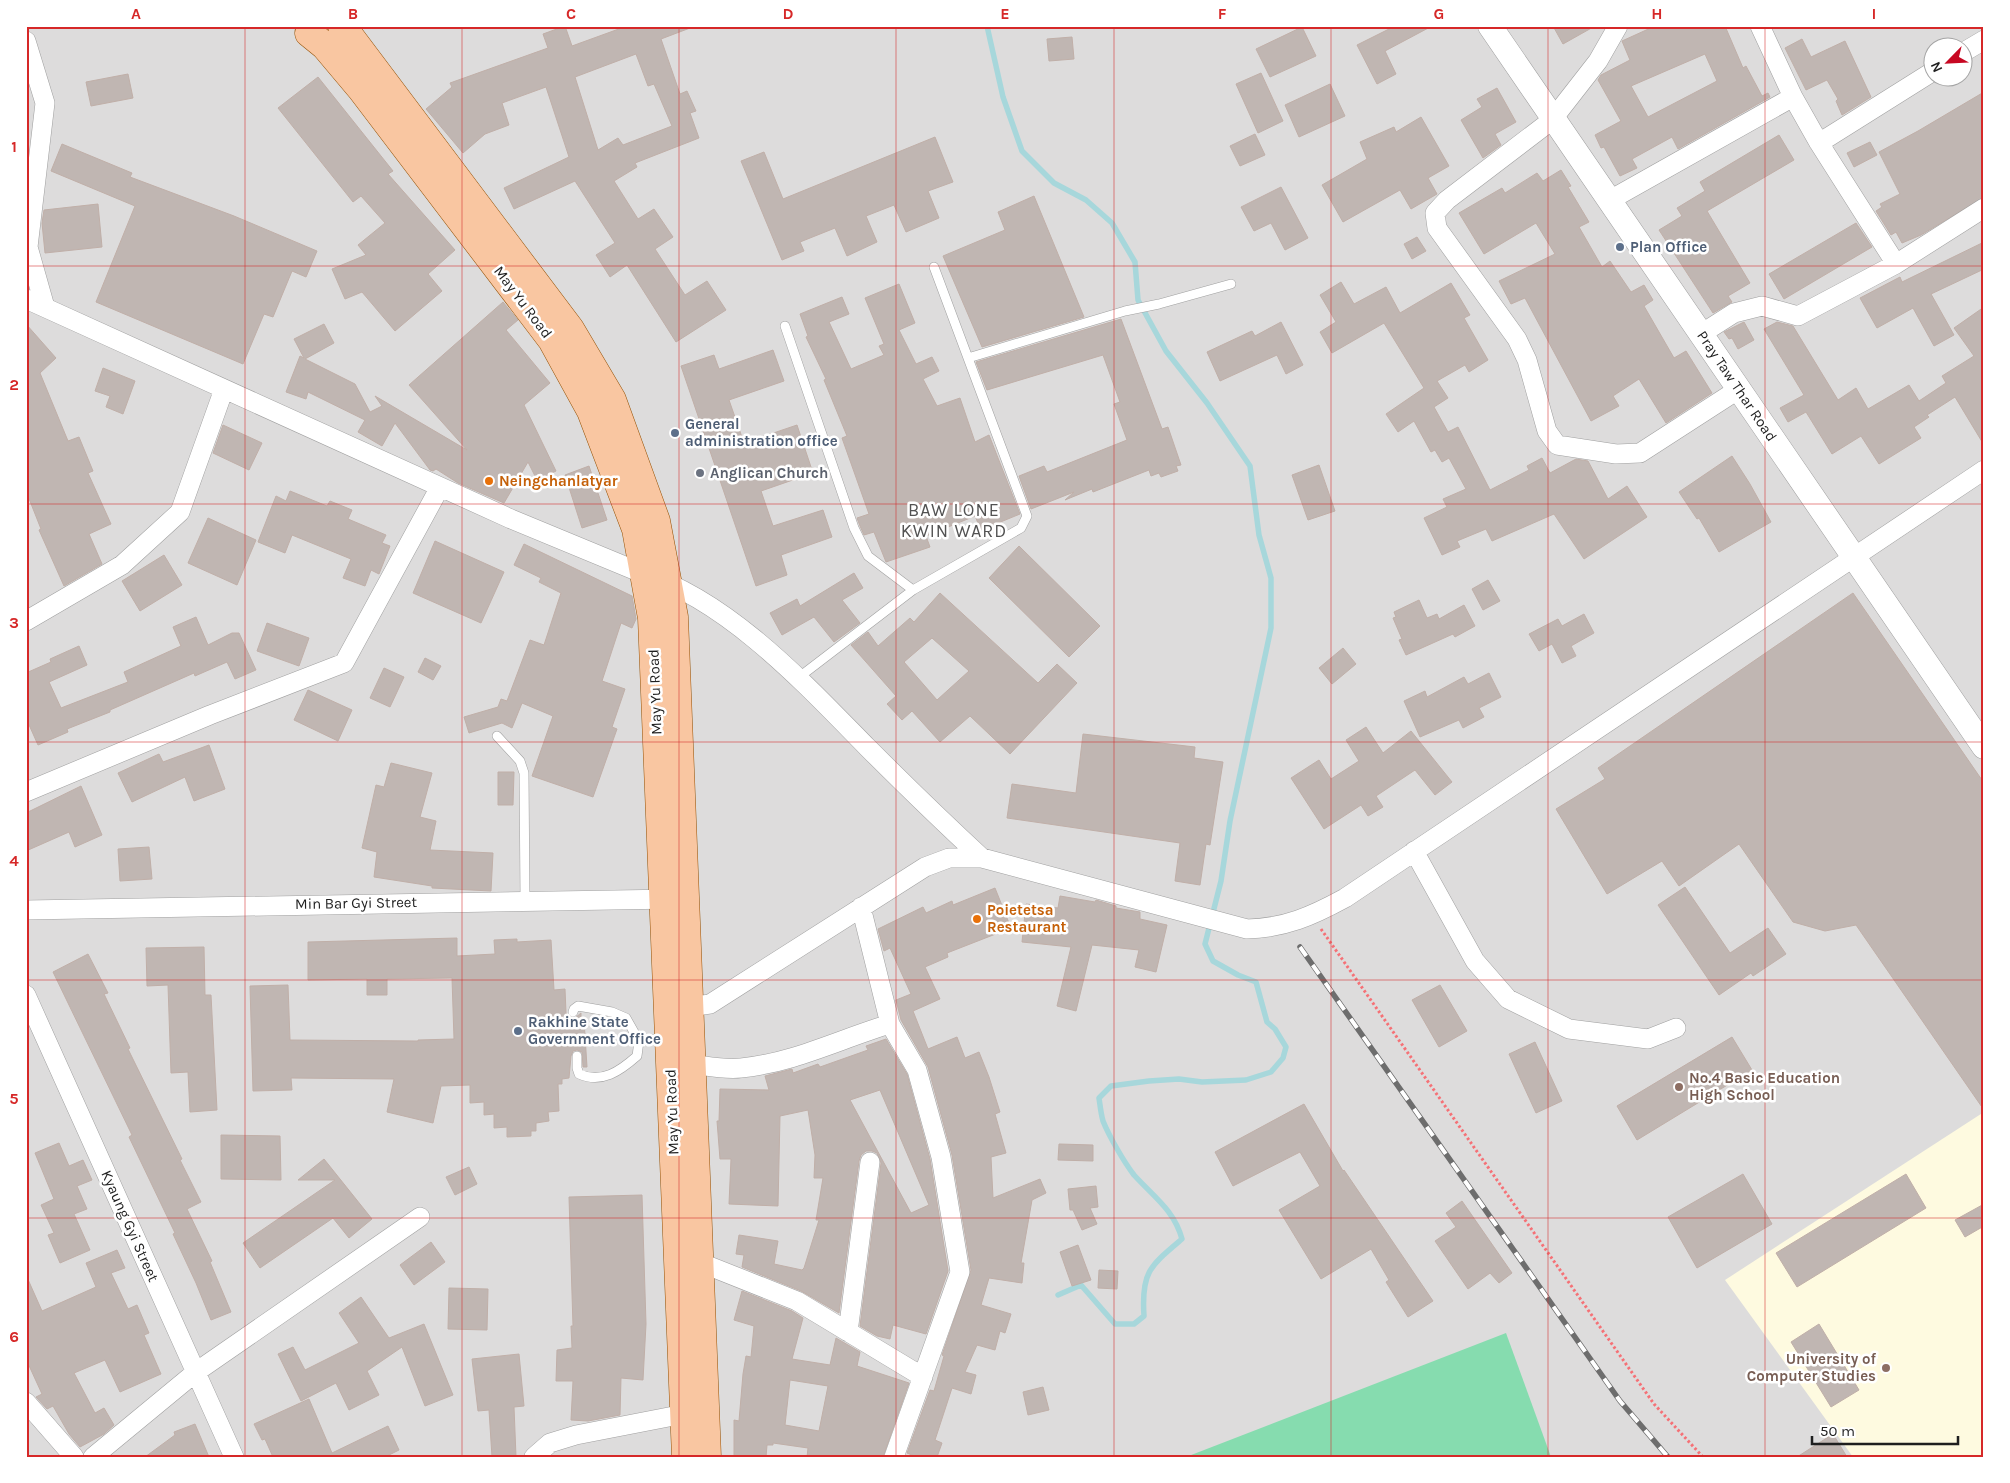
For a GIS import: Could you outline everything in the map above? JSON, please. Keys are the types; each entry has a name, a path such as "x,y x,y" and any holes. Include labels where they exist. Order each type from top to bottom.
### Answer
{"main road":[{"name":"May Yu Road","path":"342,26 570,329 612,400 656,521 656,577 652,618 674,899 680,1037 686,1457"},
{"name":"May Yu Road","path":"308,28 326,46 362,90 552,340 591,411 656,577"},
{"name":"May Yu Road","path":"674,899 689,1007 680,1037 691,1064 706,1457"}],"street":[{"name":"Pray Taw Thar Road","path":"1490,26 1552,120 1610,200 1984,747"},
{"path":"1618,26 1598,61 1552,120 1447,200 1435,213 1437,228 1517,340 1526,360 1547,431 1557,445 1616,454 1640,453 1739,389"},
{"path":"1760,26 1793,97 1819,143 1896,264"},
{"path":"1972,47 1984,40"},
{"path":"26,42 45,103 28,247 45,307"},
{"path":"1819,143 1922,78"},
{"path":"1610,200 1793,97"},
{"path":"1702,334 1734,313 1762,306 1798,316 1896,264 1984,208"},
{"path":"26,299 511,519 656,577 721,613 798,678 922,802 982,858"},
{"path":"26,621 122,565 180,512 224,389"},
{"path":"689,1007 710,1004 925,866 949,858 982,858 1247,929 1281,926 1312,916 1345,898 1984,470"},
{"path":"26,792 210,715 344,662 440,487"},
{"path":"1414,851 1475,961 1508,999 1569,1029 1648,1039 1676,1028"},
{"name":"Min Bar Gyi Street","path":"26,910 525,900 674,899"},
{"path":"861,907 890,1024 917,1070 941,1157 960,1272 894,1457"},
{"name":"Kyaung Gyi Street","path":"26,995 234,1457"},
{"path":"691,1064 739,1068 774,1063 802,1056 860,1033 890,1024"},
{"path":"848,1332 870,1162"},
{"path":"93,1457 196,1372 420,1216"},
{"path":"699,1262 797,1301 923,1377"},
{"path":"26,1402 74,1457"},
{"path":"534,1457 550,1443 576,1435 684,1414"}],"lane":[{"path":"798,678 913,590 1021,528 1027,516 934,267"},
{"path":"968,358 1125,311 1159,304 1231,284"},
{"path":"785,326 854,528 868,556 913,590"},
{"path":"497,736 520,761 524,773 525,900"},
{"path":"573,1012 574,1008 578,1006 612,1012 626,1018 639,1041 637,1056 613,1075 588,1078 579,1074 577,1056"},
{"path":"639,1041 680,1037"}],"path":[{"path":"1312,916 1654,1404 1702,1457"}],"shaded area":[{"path":"26,26 1984,26 1984,1457 26,1457"},
{"name":"University of Computer Studies","path":"1984,1112 1984,1457 1853,1457 1725,1280"}],"green space":[{"path":"1506,1333 1551,1457 1186,1457"}],"building":[{"path":"565,26 572,46 627,26 690,26 690,28 661,39 680,94 687,91 696,111 690,113 699,138 635,163 637,167 614,181 638,219 654,209 673,237 655,249 685,295 707,281 726,310 676,342 627,265 610,277 596,255 615,243 575,181 514,209 504,188 569,157 546,87 502,103 509,125 485,134 463,153 426,109 452,87 450,83 548,48 543,34","holes":["636,54 648,86 654,84 672,126 623,145 618,138 598,150 575,77"]},
{"path":"1395,26 1432,26 1385,51 1396,74 1377,84 1357,45"},
{"path":"1553,26 1595,26 1563,44"},
{"path":"1655,26 1725,26 1743,68 1746,66 1762,96 1768,93 1770,97 1678,149 1672,137 1632,159 1637,168 1620,176 1604,147 1601,148 1595,135 1621,121 1598,80 1601,75 1630,60 1622,41","holes":["1705,54 1717,81 1648,117 1631,86"]},
{"path":"1302,27 1316,56 1270,77 1256,49"},
{"path":"1072,37 1074,59 1049,61 1047,39"},
{"path":"1802,39 1811,57 1845,41 1871,97 1842,115 1836,101 1838,99 1827,80 1806,90 1785,48"},
{"path":"1261,73 1283,121 1258,133 1236,84"},
{"path":"128,74 133,98 91,106 86,82"},
{"path":"318,77 393,171 388,174 455,250 428,274 442,291 395,331 362,292 345,299 332,269 366,255 358,245 385,223 361,196 353,202 278,108"},
{"path":"1330,84 1345,116 1299,137 1285,105"},
{"path":"1497,88 1516,122 1495,134 1501,145 1483,158 1461,120 1482,107 1477,99"},
{"path":"1984,92 1984,197 1921,235 1902,243 1896,232 1891,235 1876,211 1882,207 1880,204 1900,194 1879,152"},
{"path":"1421,117 1449,166 1428,178 1437,194 1411,209 1400,190 1343,222 1322,185 1367,159 1360,142 1394,127 1396,132"},
{"path":"1255,134 1265,155 1240,166 1230,146"},
{"path":"1779,135 1794,160 1707,211 1750,283 1728,296 1732,302 1713,313 1659,230 1682,216 1677,208 1705,191 1700,182"},
{"path":"935,137 953,182 928,191 939,218 906,232 894,205 866,216 877,242 847,256 835,228 800,242 804,251 782,260 741,161 764,152 783,199"},
{"path":"1870,142 1877,155 1854,167 1847,153"},
{"path":"62,144 132,173 130,177 234,216 317,251 306,277 292,271 273,317 264,314 243,364 96,302 135,206 51,171"},
{"path":"1561,170 1571,186 1568,187 1589,222 1579,227 1602,267 1610,261 1631,292 1644,285 1653,300 1644,306 1674,358 1686,351 1712,393 1666,423 1639,379 1613,396 1619,406 1591,421 1525,298 1511,304 1499,281 1555,254 1536,223 1484,254 1459,213 1502,188 1505,193 1537,173 1543,181"},
{"path":"1281,187 1308,238 1285,250 1271,223 1254,231 1241,207"},
{"path":"1034,196 1084,317 982,347 943,256 1005,230 998,212"},
{"path":"98,204 102,247 45,253 42,223 44,210"},
{"path":"1856,223 1872,247 1784,299 1769,274"},
{"path":"1417,237 1426,251 1412,259 1404,244"},
{"path":"1984,242 1984,269 1931,294 1954,335 1934,346 1913,308 1877,328 1860,298 1900,277 1902,282"},
{"path":"1341,282 1354,304 1386,287 1400,313 1451,283 1470,315 1464,318 1488,360 1469,372 1465,365 1437,381 1448,398 1434,407 1448,432 1458,427 1490,490 1529,470 1527,466 1542,458 1550,473 1576,459 1588,461 1608,499 1627,486 1647,517 1584,559 1554,514 1492,541 1486,529 1457,541 1460,547 1442,555 1424,518 1447,507 1443,499 1466,489 1449,458 1442,462 1435,450 1431,452 1414,421 1398,432 1386,414 1424,388 1384,323 1332,353 1320,332 1336,322 1320,295"},
{"path":"899,284 915,323 899,330 916,364 932,357 939,371 923,379 937,406 960,398 975,442 989,435 1020,514 981,530 975,516 926,536 930,547 886,562 874,532 864,535 857,518 869,514 842,438 847,436 824,380 826,379 806,337 808,336 800,314 842,297 849,314 829,322 851,369 884,355 879,346 884,344 865,298"},
{"path":"503,302 518,320 506,330 550,383 524,405 556,471 537,480 528,462 504,503 458,483 436,469 430,470 395,423 382,446 358,432 365,420 308,392 306,399 286,392 300,356 304,358 294,339 324,324 334,343 305,359 355,384 370,412 382,406 375,396 467,450 409,385"},
{"path":"1984,307 1984,445 1955,397 1927,415 1929,417 1914,427 1921,438 1879,464 1861,436 1832,454 1806,412 1788,422 1780,408 1804,395 1764,329 1777,322 1793,326 1838,400 1856,388 1868,409 1909,385 1919,401 1946,383 1942,376 1974,356 1954,328"},
{"path":"1121,319 1162,429 1168,427 1181,465 1176,466 1178,471 1161,477 1159,473 1151,476 1149,470 1093,492 1092,489 1065,500 1074,492 1031,509 1019,476 1044,466 1047,472 1127,440 1114,404 1120,402 1103,355 987,390 976,362"},
{"path":"1281,322 1303,365 1286,374 1277,355 1220,381 1207,352 1252,331 1255,336"},
{"path":"1744,322 1754,340 1738,349 1732,338 1729,339 1724,332"},
{"path":"26,324 56,358 40,373 68,441 79,437 93,471 88,473 111,524 89,534 102,564 64,586 39,530 41,529 26,491"},
{"path":"773,350 784,381 729,400 744,443 797,425 813,473 761,491 773,526 823,510 832,537 781,555 787,575 756,586 681,366 714,355 719,369"},
{"path":"103,368 135,381 123,414 106,407 110,396 95,391"},
{"path":"223,425 262,443 249,470 213,453"},
{"path":"1732,456 1771,522 1719,552 1699,518 1697,519 1679,492"},
{"path":"1319,465 1335,511 1308,520 1292,475"},
{"path":"589,466 607,520 582,528 565,475"},
{"path":"290,491 327,506 330,501 352,510 348,519 386,535 382,543 390,546 379,574 371,570 365,586 343,578 351,559 292,535 285,553 258,542 276,496 286,501"},
{"path":"208,518 256,540 237,585 188,563"},
{"path":"435,541 504,572 481,623 413,593"},
{"path":"524,544 632,596 636,619 632,628 621,623 602,681 625,689 612,727 617,729 593,797 532,776 553,716 522,703 512,728 502,723 469,733 464,717 498,707 501,699 507,701 530,640 544,645 561,593 539,582 541,578 514,565"},
{"path":"1019,546 1100,626 1069,657 989,578"},
{"path":"164,555 182,585 140,611 122,581"},
{"path":"854,573 863,588 842,600 860,623 834,642 814,617 782,635 770,613 797,599 800,606"},
{"path":"1488,580 1500,601 1483,610 1472,589"},
{"path":"940,593 1038,683 1057,664 1077,683 1010,754 970,716 940,742 912,711 902,720 887,704 896,696 851,645 868,632 878,646 910,618 914,622","holes":["932,638 969,671 937,700 904,662"]},
{"path":"1853,593 1984,783 1984,1110 1856,925 1825,931 1793,922 1739,844 1679,886 1662,861 1607,894 1556,809 1605,779 1598,768"},
{"path":"1419,600 1427,618 1437,614 1439,619 1464,605 1475,626 1455,637 1453,634 1406,655 1399,640 1402,639 1393,618 1396,617 1394,612"},
{"path":"1584,614 1594,633 1571,646 1576,656 1562,663 1552,644 1539,651 1529,634 1558,619 1562,626"},
{"path":"196,617 208,645 232,633 239,633 256,670 235,679 227,662 195,676 194,673 110,710 110,712 67,729 68,732 38,745 26,718 26,673 51,662 50,659 79,646 87,665 49,682 61,708 128,682 124,672 181,646 173,627"},
{"path":"267,623 309,638 299,666 257,651"},
{"path":"1343,648 1356,664 1332,684 1319,668"},
{"path":"425,658 441,666 433,680 418,672"},
{"path":"384,668 404,677 390,707 370,698"},
{"path":"1489,673 1501,697 1479,708 1484,717 1463,728 1459,720 1420,737 1404,701 1425,691 1427,697 1464,677 1468,684"},
{"path":"308,690 352,710 338,741 294,720"},
{"path":"1366,727 1383,753 1411,731 1452,782 1435,795 1415,770 1376,796 1383,807 1368,816 1361,805 1324,829 1291,778 1319,760 1331,779 1359,761 1346,740"},
{"path":"1083,734 1195,747 1194,758 1223,762 1210,845 1206,844 1200,885 1175,881 1180,843 1007,818 1012,784 1076,793"},
{"path":"209,745 225,789 194,801 185,777 132,802 118,773 159,754 163,762"},
{"path":"391,763 432,773 420,817 436,821 430,850 493,853 491,891 432,888 432,886 374,877 377,852 362,848 376,785 384,787"},
{"path":"498,772 514,772 513,805 498,805"},
{"path":"81,786 102,835 75,847 69,832 26,851 26,813"},
{"path":"149,847 152,879 120,881 118,849"},
{"path":"1685,887 1730,953 1768,928 1786,954 1753,976 1751,973 1719,995 1658,905"},
{"path":"995,888 1011,928 947,953 948,957 925,967 940,999 913,1011 928,1049 957,1037 965,1058 979,1052 1000,1112 995,1114 1006,1153 991,1157 993,1198 1040,1179 1046,1193 1032,1200 1021,1263 1024,1263 1022,1283 989,1278 981,1305 1011,1314 1005,1333 1000,1331 995,1350 977,1345 965,1372 976,1375 971,1394 952,1388 935,1440 942,1443 937,1457 917,1457 907,1453 930,1390 934,1391 944,1356 942,1355 971,1270 952,1155 928,1067 901,1020 896,1000 911,994 890,948 884,951 878,929 923,907 926,913 952,901 953,905"},
{"path":"1060,896 1095,902 1096,900 1116,906 1116,908 1140,912 1140,919 1167,925 1156,972 1135,967 1139,950 1092,945 1076,1011 1057,1006 1071,947 1022,942 1026,904 1058,908"},
{"path":"457,938 457,956 495,954 494,940 517,939 517,942 551,940 554,990 565,989 566,1013 575,1018 581,1013 581,1020 584,1020 587,1067 583,1067 582,1052 573,1051 569,1078 562,1079 562,1084 558,1084 559,1111 548,1112 549,1121 536,1123 536,1131 531,1131 531,1136 507,1137 507,1127 494,1128 494,1114 484,1115 484,1102 470,1103 470,1085 441,1086 433,1123 387,1112 394,1079 291,1078 292,1090 253,1091 250,986 288,985 290,1040 418,1041 454,1039 452,978 387,979 387,995 367,995 367,979 308,980 308,942"},
{"path":"204,947 205,995 211,995 217,1110 190,1112 188,1072 171,1073 168,985 147,986 146,948"},
{"path":"88,954 108,993 104,994 130,1048 128,1049 201,1202 187,1209 212,1261 210,1262 231,1312 211,1320 173,1234 175,1233 129,1137 132,1135 53,972"},
{"path":"1440,985 1467,1031 1439,1047 1412,1000"},
{"path":"1732,1037 1752,1070 1637,1140 1617,1106"},
{"path":"886,1039 907,1074 930,1159 948,1271 926,1334 893,1325 890,1339 877,1336 860,1326 881,1163 877,1153 866,1151 861,1155 859,1161 839,1313 801,1291 742,1267 744,1255 736,1254 739,1235 778,1241 774,1264 802,1270 819,1220 816,1220 823,1178 814,1178 815,1155 808,1110 780,1116 778,1206 729,1204 731,1159 720,1159 717,1121 719,1121 720,1089 769,1090 765,1076 792,1069 793,1073 818,1064 820,1067 868,1050 866,1046","holes":["880,1090 929,1205 911,1213 850,1100"]},
{"path":"1535,1042 1562,1101 1536,1113 1509,1054"},
{"path":"1304,1104 1343,1171 1433,1301 1408,1317 1386,1282 1389,1280 1371,1249 1321,1279 1279,1210 1320,1186 1300,1152 1233,1186 1215,1152"},
{"path":"221,1135 280,1136 281,1180 221,1179"},
{"path":"59,1143 69,1166 83,1160 92,1180 77,1186 87,1209 74,1214 90,1250 60,1263 48,1235 54,1233 41,1205 54,1199 35,1153"},
{"path":"1059,1144 1093,1145 1093,1161 1058,1160"},
{"path":"324,1159 372,1219 349,1238 333,1218 260,1268 243,1243 335,1180 298,1180"},
{"path":"469,1167 477,1184 455,1195 446,1177"},
{"path":"1743,1174 1772,1224 1697,1268 1668,1217"},
{"path":"1906,1174 1926,1208 1797,1287 1776,1253"},
{"path":"1096,1186 1098,1207 1090,1208 1097,1224 1082,1230 1073,1210 1070,1210 1068,1189"},
{"path":"642,1195 646,1324 643,1380 621,1378 620,1415 588,1421 571,1420 573,1381 556,1381 557,1350 572,1348 569,1197"},
{"path":"1462,1201 1512,1273 1499,1283 1490,1273 1468,1289 1435,1241 1456,1227 1446,1213"},
{"path":"1984,1204 1984,1226 1965,1237 1955,1220"},
{"path":"431,1242 445,1262 414,1285 400,1265"},
{"path":"1078,1245 1091,1280 1072,1286 1060,1252"},
{"path":"117,1250 125,1268 111,1273 128,1309 137,1305 149,1333 144,1335 161,1374 120,1392 105,1360 74,1373 95,1413 104,1408 114,1425 104,1434 80,1447 69,1434 53,1406 47,1409 36,1397 42,1394 26,1359 26,1275 42,1311 96,1287 86,1263"},
{"path":"1099,1270 1118,1271 1117,1289 1098,1288"},
{"path":"449,1288 488,1289 487,1330 448,1329"},
{"path":"742,1291 792,1311 803,1318 792,1359 830,1365 836,1338 860,1352 857,1366 909,1383 883,1457 807,1457 808,1448 773,1443 773,1445 767,1445 766,1457 734,1457 734,1420 739,1421 743,1374 746,1356 751,1357 754,1326 734,1320","holes":["790,1380 828,1386 819,1431 785,1425"]},
{"path":"361,1297 389,1338 424,1324 453,1395 425,1406 402,1347 367,1371 379,1395 349,1410 336,1383 301,1401 278,1354 293,1347 305,1370 359,1343 339,1313"},
{"path":"1819,1324 1859,1390 1831,1407 1791,1342"},
{"path":"519,1354 524,1406 514,1407 516,1457 492,1457 489,1410 478,1411 472,1359"},
{"path":"1043,1387 1049,1410 1028,1415 1023,1392"},
{"path":"309,1399 332,1453 388,1426 399,1450 385,1457 273,1457 265,1439 262,1440 254,1424"},
{"path":"195,1424 209,1457 145,1457 175,1435 174,1432"},
{"path":"1833,1434 1847,1457 1797,1457"}],"waterway":[{"path":"987,26 1003,97 1022,151 1054,183 1086,200 1112,223 1135,262 1138,300 1166,351 1207,403 1250,466 1259,535 1271,578 1271,628 1230,821 1221,881 1205,944 1213,961 1238,975 1256,982 1267,1022 1275,1029 1286,1047 1283,1058 1271,1072 1246,1080 1202,1082 1179,1079 1149,1081 1111,1086 1099,1098 1103,1121 1117,1149 1134,1175 1169,1212 1182,1239 1162,1256 1150,1271 1144,1289 1144,1316 1134,1324 1115,1324 1081,1285 1058,1295"}],"railway":[{"path":"1300,947 1620,1401 1668,1457"}],"place":[{"name":"Plan Office","path":"1620,247"},
{"name":"General administration office","path":"675,433"},
{"name":"Anglican Church","path":"700,473"},
{"name":"Neingchanlatyar","path":"489,481"},
{"name":"Poietetsa Restaurant","path":"977,919"},
{"name":"Rakhine State Government Office","path":"518,1031"},
{"name":"No.4 Basic Education High School","path":"1679,1087"},
{"name":"University of Computer Studies","path":"1886,1368"}],"district":[{"name":"BAW LONE KWIN WARD","path":"954,520"}]}
